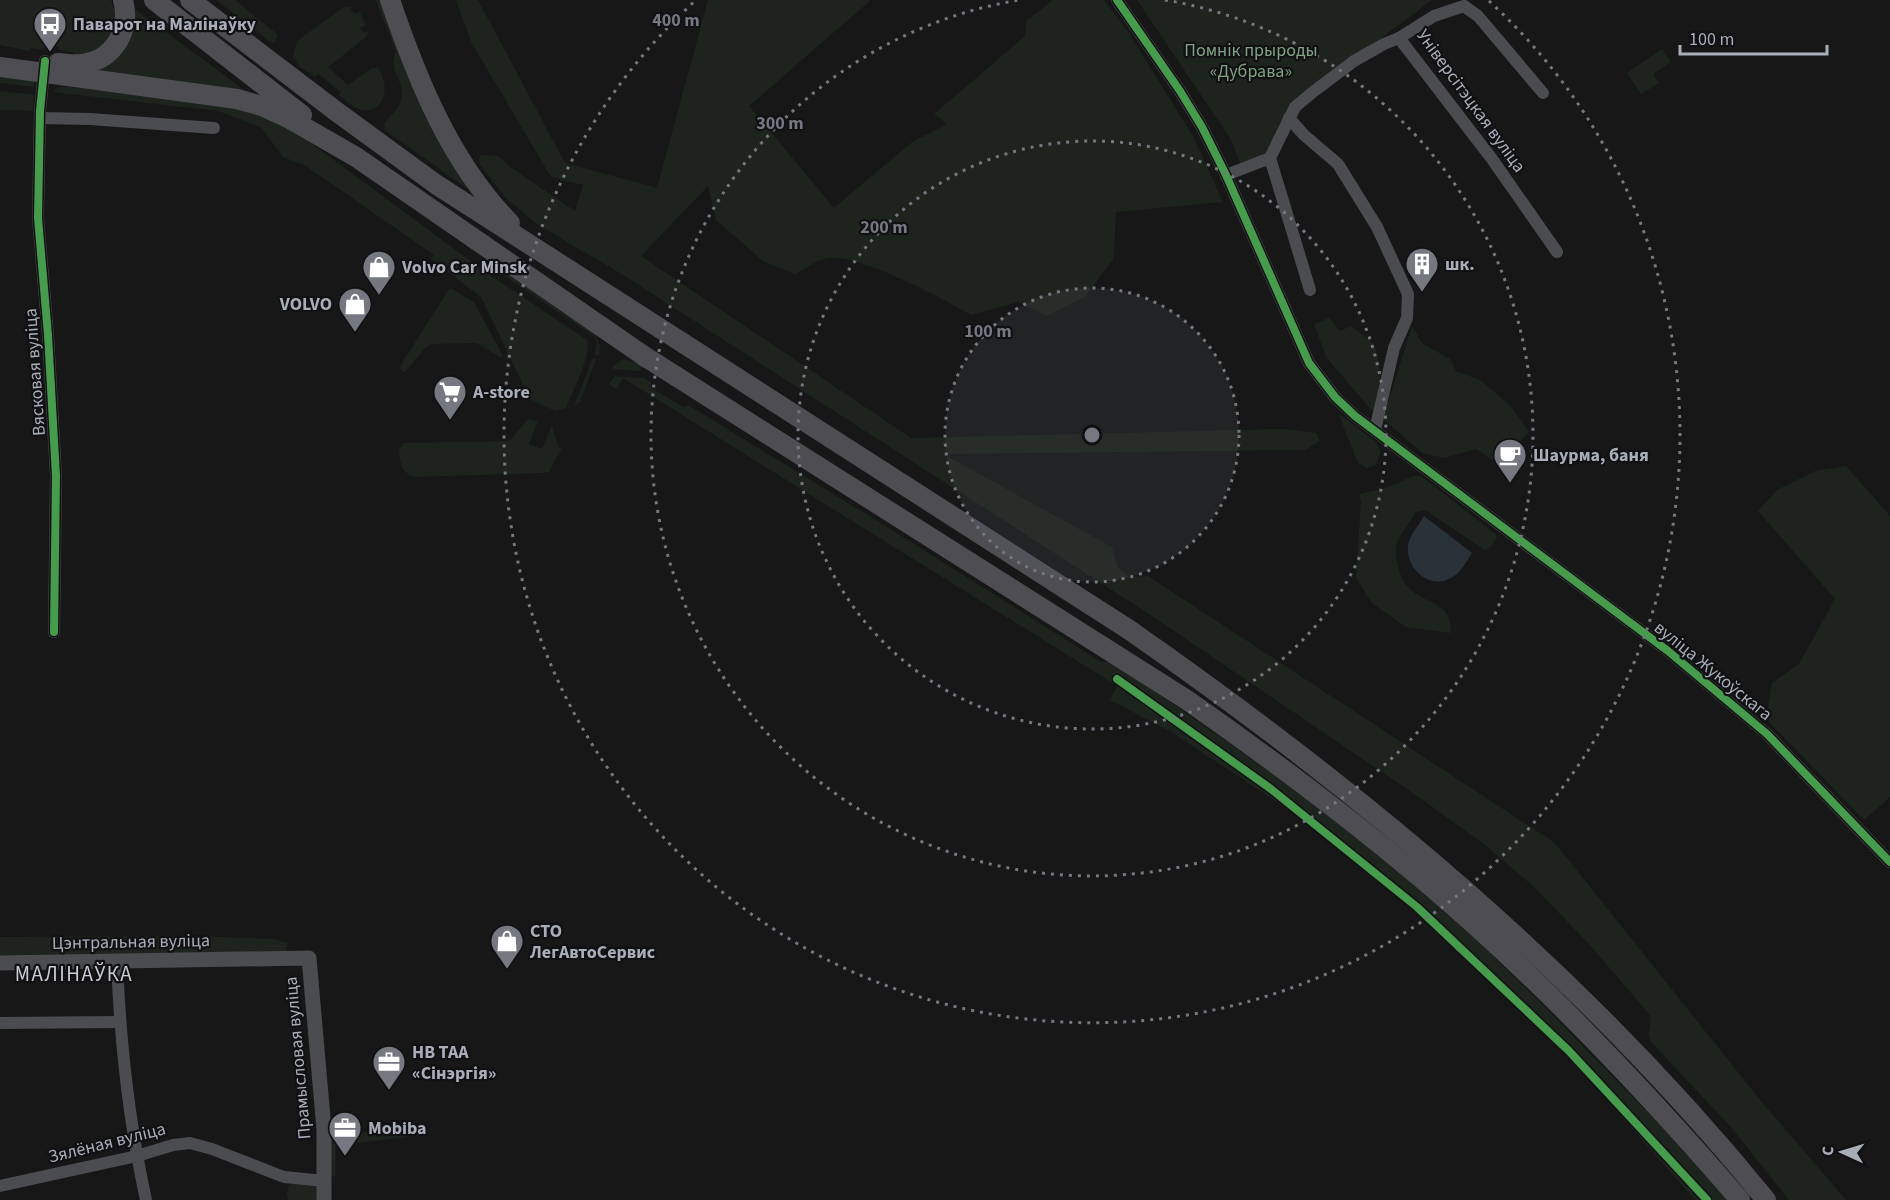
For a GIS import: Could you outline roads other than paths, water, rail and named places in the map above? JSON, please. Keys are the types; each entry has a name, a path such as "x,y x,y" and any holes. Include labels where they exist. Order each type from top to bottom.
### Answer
{"highway":[{"path":"0,67 44,67 79,64 99,59 108,54 122,34 125,20 123,0"},
{"path":"154,0 356,157 644,356 1187,700 1272,759 1350,819 1476,926 1621,1068 1740,1200"},
{"path":"190,0 437,185 1128,629 1294,750 1425,855 1516,937 1626,1044 1703,1126 1766,1200"},
{"path":"390,0 418,74 453,148 498,211 533,246"},
{"path":"0,54 44,67 250,102 273,110 356,157"}],"street":[{"name":"вуліца Жукоўскага","path":"1117,0 1202,127 1226,175 1309,363 1335,397 1355,416 1668,651 1747,717 1890,862"},
{"name":"Універсітэцкая вуліца","path":"1544,93 1478,16 1464,6 1434,16 1399,38 1492,159 1557,252"},
{"path":"1226,175 1270,158 1295,107 1354,61 1399,38"},
{"name":"Вясковая вуліца","path":"44,67 40,115 38,218 48,335 56,476 54,632"},
{"path":"40,115 214,128"},
{"path":"1289,118 1304,135 1338,164 1377,227 1408,294 1407,318 1394,348 1375,430"},
{"path":"1270,158 1310,290"},
{"name":"Цэнтральная вуліца","path":"0,963 264,958"},
{"name":"Прамысловая вуліца","path":"264,958 309,958 324,1130 324,1200"},
{"path":"117,961 119,1022 136,1156 146,1200"},
{"path":"0,1023 119,1022"},
{"name":"Зялёная вуліца","path":"0,1186 136,1156 173,1145 190,1143 212,1149 284,1177 325,1181"}],"place":[{"name":"Паварот на Малінаўку","path":"50,53"},
{"name":"шк.","path":"1422,293"},
{"name":"Volvo Car Minsk","path":"379,296"},
{"name":"VOLVO","path":"355,333"},
{"name":"А-store","path":"450,421"},
{"name":"Шаурма, баня","path":"1510,484"},
{"name":"СТО ЛегАвтоСервис","path":"507,970"},
{"name":"НВ ТАА «Сінэргія»","path":"389,1091"},
{"name":"Mobiba","path":"345,1157"}],"district":[{"name":"МАЛІНАЎКА","path":"74,974"}],"park label":[{"name":"Помнік прыроды «Дубрава»","path":"1251,60"}]}
